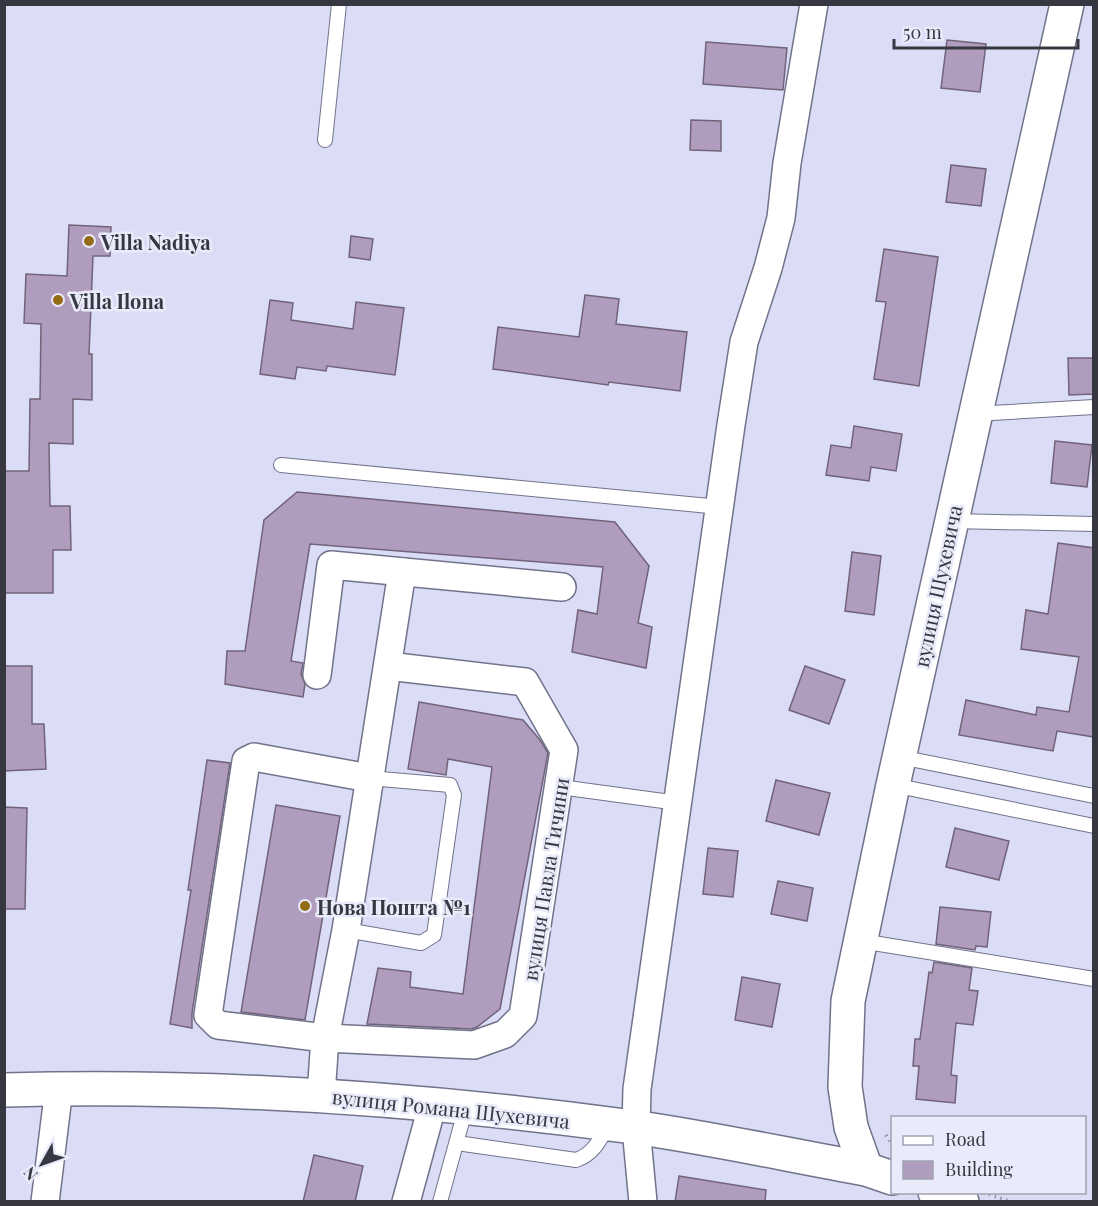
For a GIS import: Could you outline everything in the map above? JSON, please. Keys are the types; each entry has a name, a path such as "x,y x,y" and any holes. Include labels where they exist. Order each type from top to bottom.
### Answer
{"street":[{"path":"643,1202 623,1126 637,1089 744,342 768,268 781,218 787,163 814,4"},
{"name":"вулиця Шухевича","path":"879,1174 851,1127 845,1087 848,1001 896,771 1066,4"},
{"path":"316,675 331,565 562,587"},
{"path":"321,1095 325,1038 346,930 402,572"},
{"name":"вулиця Павла Тичини","path":"369,778 254,757 246,761 208,1015 218,1025 325,1038 474,1045 505,1034 523,1016 564,750 525,682 388,666"},
{"path":"45,1202 60,1088"},
{"name":"вулиця Романа Шухевича","path":"4,1090 60,1088 177,1090 321,1095 433,1103 623,1126 879,1174"},
{"path":"406,1202 433,1103"},
{"path":"940,1194 962,1202"}],"lane":[{"path":"325,140 339,4"},
{"path":"975,414 1094,407"},
{"path":"282,465 720,507"},
{"path":"952,521 1094,524"},
{"path":"896,771 1094,796"},
{"path":"896,771 1094,826"},
{"path":"346,930 421,943 434,934 454,795 450,785 369,778"},
{"path":"560,787 678,803"},
{"path":"861,941 1094,979"},
{"path":"441,1202 466,1107"},
{"path":"456,1143 576,1160 586,1157 623,1126"}],"path":[{"path":"888,1138 891,1142"},
{"path":"990,1194 1011,1202"}],"building":[{"path":"947,40 986,44 980,92 941,88"},
{"path":"706,42 787,48 783,90 703,84"},
{"path":"691,120 721,121 721,151 690,150"},
{"path":"951,165 986,169 981,206 946,202"},
{"path":"69,225 111,227 110,256 93,256 89,354 92,354 92,400 73,399 73,444 49,443 50,506 70,506 71,550 53,550 53,593 4,593 4,471 29,471 30,399 40,399 41,324 24,323 26,274 67,276"},
{"path":"351,236 373,239 370,260 349,257"},
{"path":"884,249 938,257 919,386 874,379 886,302 876,301"},
{"path":"585,295 619,299 616,324 687,332 680,391 609,382 608,385 493,369 498,327 579,337"},
{"path":"270,300 293,303 291,320 353,329 356,302 404,308 395,375 327,366 326,371 297,367 295,379 260,374"},
{"path":"1068,358 1094,358 1094,394 1069,395"},
{"path":"854,426 902,434 896,471 871,467 869,481 826,475 831,445 851,448"},
{"path":"1055,441 1092,445 1087,487 1051,483"},
{"path":"297,492 615,522 649,566 638,623 652,627 646,668 572,652 578,610 597,614 603,567 310,544 291,661 303,663 301,674 305,684 303,697 225,684 227,651 245,651 264,520"},
{"path":"1058,543 1094,548 1094,737 1057,731 1053,751 959,735 966,700 1036,715 1037,707 1069,712 1079,657 1021,649 1026,610 1048,614"},
{"path":"852,552 881,556 874,615 845,611"},
{"path":"4,666 32,666 32,724 44,724 46,769 4,771"},
{"path":"805,666 845,680 829,724 789,710"},
{"path":"419,702 523,720 548,753 500,1009 472,1029 367,1024 378,968 411,972 410,987 463,994 492,767 448,759 446,775 408,769"},
{"path":"207,760 230,763 192,1013 192,1028 170,1024 191,890 188,890"},
{"path":"776,780 830,793 819,835 766,821"},
{"path":"276,805 340,816 305,1020 241,1012"},
{"path":"4,807 27,808 25,909 4,909"},
{"path":"955,828 1009,841 999,880 946,867"},
{"path":"708,848 738,851 733,897 703,894"},
{"path":"778,881 813,888 807,921 771,914"},
{"path":"940,907 991,912 987,947 976,946 975,950 936,944"},
{"path":"934,962 972,968 969,990 978,991 973,1025 956,1023 951,1075 957,1076 955,1103 916,1099 919,1066 913,1066 915,1039 920,1039 929,972 932,973"},
{"path":"742,977 780,984 772,1027 735,1020"},
{"path":"314,1155 363,1166 355,1202 303,1202"},
{"path":"679,1176 766,1190 765,1202 675,1202"}],"place":[{"name":"Villa Nadiya","path":"89,241"},
{"name":"Villa Ilona","path":"58,300"},
{"name":"Нова Пошта №1","path":"305,906"}]}
